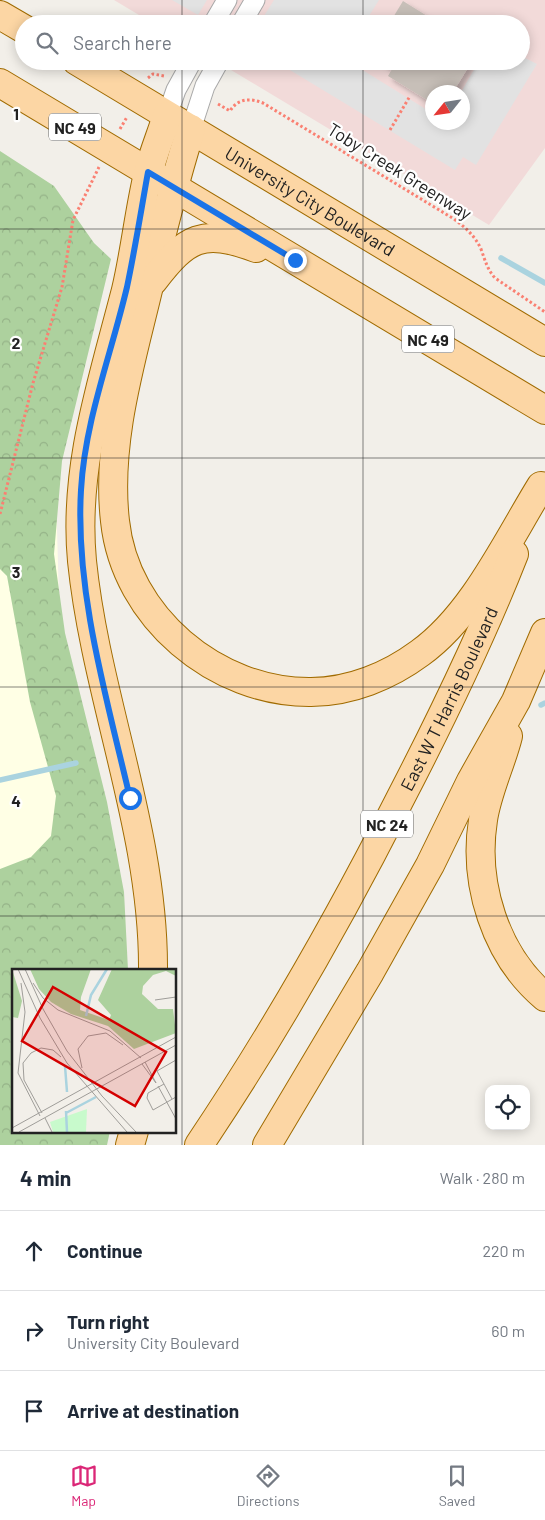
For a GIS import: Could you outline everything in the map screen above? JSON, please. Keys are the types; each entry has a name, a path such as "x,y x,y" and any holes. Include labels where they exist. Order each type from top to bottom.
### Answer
{"main road":[{"path":"0,15 15,24"},
{"name":"University City Boulevard","path":"92,70 545,342"},
{"name":"NC 49","path":"0,83 110,147 148,172 173,185 545,410"},
{"path":"153,969 139,834 87,599 80,519 81,488 92,416 126,288 148,172 167,116"},
{"path":"191,129 173,185 130,360 114,456 112,483 115,522 128,570 144,600 164,627 189,650 216,668 261,685 311,692 360,684 405,664 440,636 463,610 543,480"},
{"path":"149,286 184,246 216,236 232,239 311,269"},
{"name":"East W T Harris Boulevard","path":"199,1145 278,1020 354,890 424,752 491,611 543,480"},
{"path":"267,1145 370,972 430,864 470,781 516,701 545,632"},
{"path":"516,701 503,755 483,818 481,867 491,916 504,946 519,970 545,997"},
{"path":"130,1145 134,1132"}],"street":[{"path":"218,15 227,0"},
{"path":"246,15 255,0"},
{"path":"167,116 176,90 187,70"},
{"path":"191,129 205,86 214,70"}],"path":[{"path":"148,78 153,74 164,76"},
{"path":"390,130 410,96"},
{"name":"Toby Creek Greenway","path":"217,104 230,111 236,104 246,99 258,101 272,107 454,219 472,233 480,246 489,272 545,312"},
{"path":"122,126 127,116"},
{"path":"0,514 33,382 62,287 73,220 97,170"}],"shaded area":[{"path":"114,0 545,0 545,148 489,225 231,70 530,70 530,15 139,15"},
{"path":"172,0 207,0 198,15"},
{"path":"274,0 379,0 370,15 265,15"},
{"path":"530,60 537,64 476,165 463,157 455,170 290,70 363,70 425,109 425,130 470,130 470,85 465,85 474,70 530,70"},
{"path":"0,165 48,197 69,969 12,969 13,1132 0,1145"}],"green space":[{"path":"0,151 54,186 94,243 111,259 62,461 54,554 65,633 107,802 124,892 128,969 12,969 12,1132 110,1132 107,1145 0,1145 0,869 31,857 51,836 56,796 30,702 7,576 0,569"}],"building":[{"path":"403,1 426,15 394,15"},
{"path":"391,70 466,70 457,85 425,85 425,99 388,76"}],"waterway":[{"path":"501,258 545,283"},
{"path":"541,705 545,703"},
{"path":"0,780 76,763"}],"route":[{"path":"130,798 87,599 80,519 81,488 92,416 126,288 148,172 173,185 295,260"}]}
